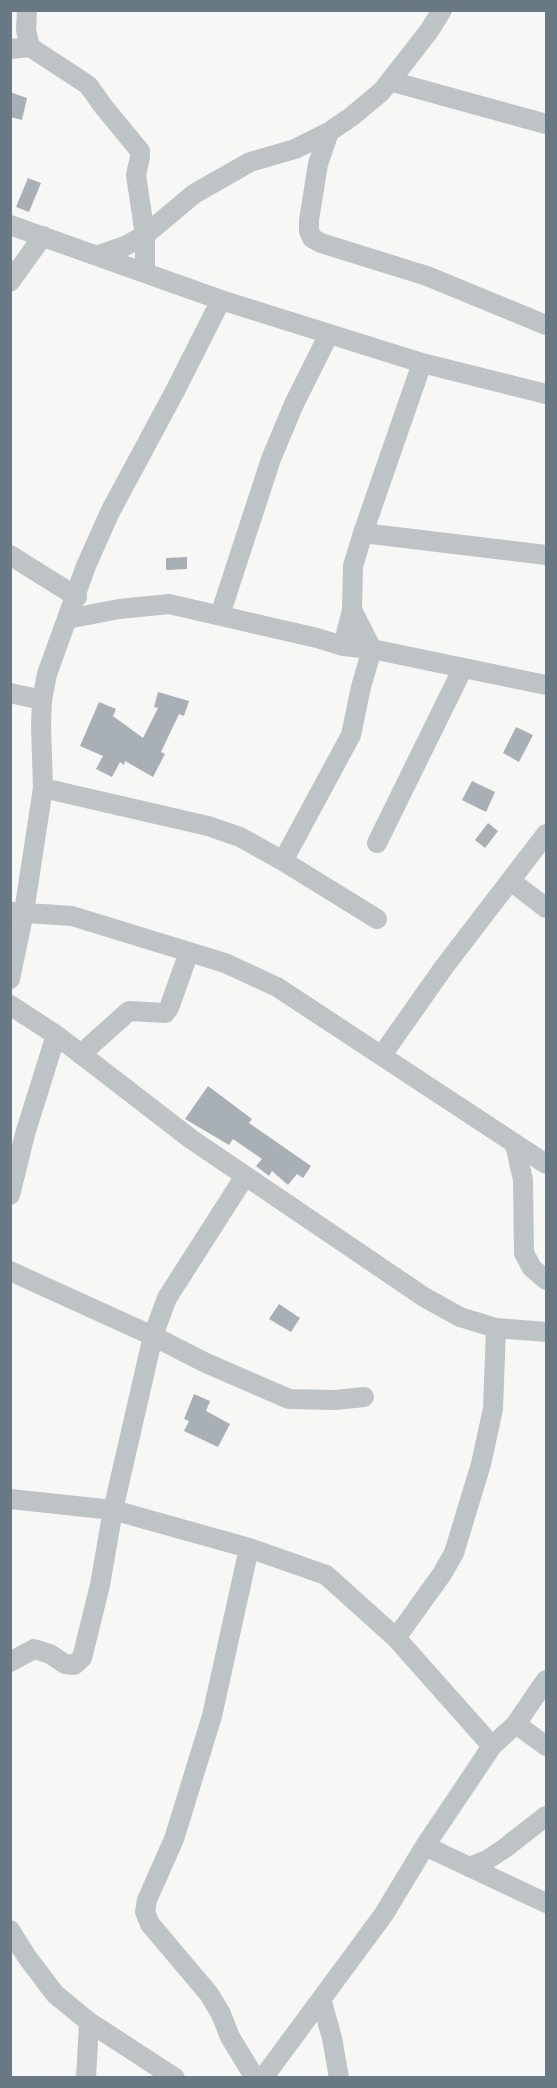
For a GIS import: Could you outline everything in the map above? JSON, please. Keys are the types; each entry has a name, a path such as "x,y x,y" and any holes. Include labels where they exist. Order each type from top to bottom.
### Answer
{"street":[{"path":"27,10 26,30 20,48 88,85 140,151 136,175 145,235 145,272"},
{"path":"99,255 125,246 145,235 209,184 250,162 295,149 329,132 368,104 390,81 429,31 442,10"},
{"path":"390,81 546,124"},
{"path":"329,132 318,164 309,220 309,231 312,238 321,243 427,276 546,325"},
{"path":"295,149 318,164"},
{"path":"10,225 221,300 422,363 546,394"},
{"path":"10,282 43,236"},
{"path":"10,979 17,912 43,788 41,726 42,700 47,674 77,597 86,566 110,512 221,300"},
{"path":"220,615 272,459 294,404 329,334"},
{"path":"343,646 352,610 353,566 422,363"},
{"path":"363,533 546,555"},
{"path":"10,555 77,597"},
{"path":"67,619 119,609 169,604 343,646 372,649 546,685"},
{"path":"283,861 351,735 372,649 352,610"},
{"path":"378,843 463,668"},
{"path":"10,693 42,700"},
{"path":"43,788 208,826 240,837 377,919"},
{"path":"382,1055 444,967 546,834"},
{"path":"511,881 546,908"},
{"path":"17,912 72,916 225,963 277,987 546,1164"},
{"path":"81,1054 129,1011 165,1013 169,1008 189,952"},
{"path":"10,1005 56,1035 190,1139 424,1297 460,1317 496,1328 546,1332"},
{"path":"10,1196 25,1134 56,1035"},
{"path":"515,1144 523,1179 524,1253 532,1268 546,1280"},
{"path":"523,1179 546,1170"},
{"path":"10,1662 34,1649 50,1654 64,1664 74,1665 82,1658 100,1585 113,1510 153,1336 167,1298 244,1176"},
{"path":"10,1271 153,1336 206,1363 289,1399 336,1401 364,1397"},
{"path":"396,1638 442,1574 454,1553 481,1464 493,1409 496,1328"},
{"path":"10,1499 113,1510 249,1548 326,1575 396,1638 492,1746"},
{"path":"249,1548 212,1716 174,1839 147,1900 146,1912 150,1924 209,1994 221,2014 230,2037 255,2078"},
{"path":"263,2078 384,1914 425,1846 492,1746 516,1724 546,1680"},
{"path":"516,1724 546,1746"},
{"path":"469,1867 487,1860 546,1816"},
{"path":"425,1846 546,1903"},
{"path":"10,1930 55,1994 89,2022 175,2078"},
{"path":"321,2000 332,2038 339,2078"},
{"path":"86,2078 89,2022"}],"building":[{"path":"10,92 27,98 22,120 10,117"},
{"path":"28,178 41,183 29,212 16,207"},
{"path":"187,557 187,569 166,570 166,558"},
{"path":"158,692 189,701 184,716 179,714 161,752 165,754 153,777 125,761 124,765 120,762 112,777 96,769 103,756 80,746 99,702 116,709 113,716 143,738 158,708 154,707"},
{"path":"516,727 533,735 519,762 503,753"},
{"path":"472,781 495,792 486,812 462,800"},
{"path":"488,823 498,831 485,848 475,840"},
{"path":"208,1086 252,1119 249,1123 311,1166 303,1178 297,1174 288,1185 272,1171 269,1176 256,1166 262,1159 233,1139 229,1145 185,1119"},
{"path":"279,1304 300,1318 291,1332 269,1319"},
{"path":"194,1394 210,1401 206,1411 230,1424 218,1447 184,1431 189,1421 184,1419"}]}
